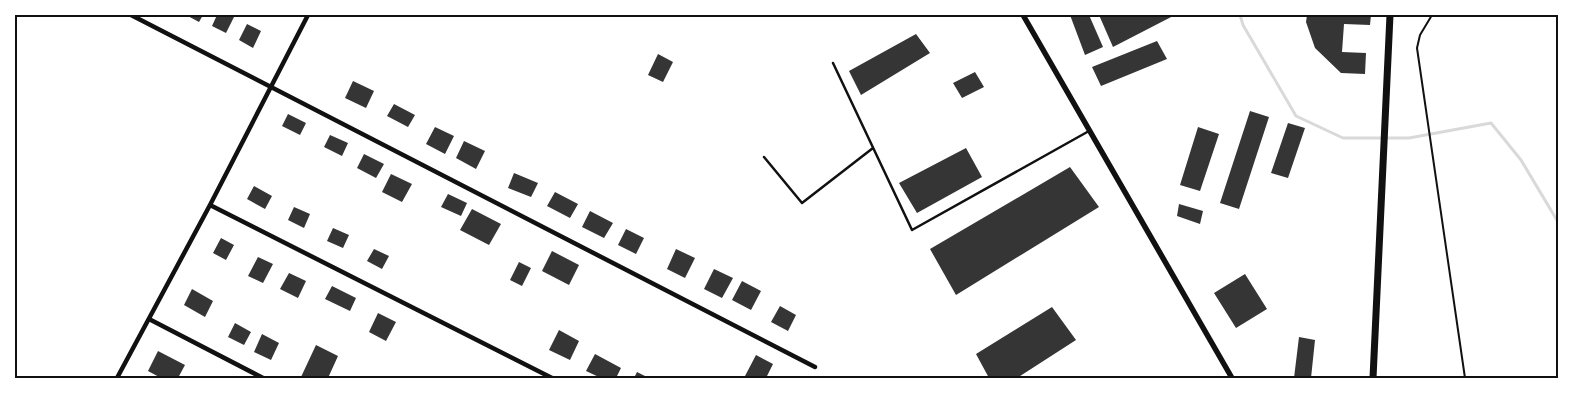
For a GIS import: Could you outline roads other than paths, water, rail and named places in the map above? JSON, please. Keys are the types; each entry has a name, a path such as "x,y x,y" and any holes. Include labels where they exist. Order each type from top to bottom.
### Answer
{"main road":[{"path":"1373,378 1390,15"}],"street":[{"path":"131,15 815,366"},
{"path":"117,378 210,205 308,15"},
{"path":"1023,15 1091,130 1232,378"},
{"path":"210,205 552,378"},
{"path":"149,319 263,378"}],"lane":[{"path":"833,63 912,230 1091,130"},
{"path":"764,157 802,203 874,148"}],"waterway":[{"path":"1240,15 1243,25 1296,116 1343,138 1409,138 1491,123 1521,160 1558,222"}]}
